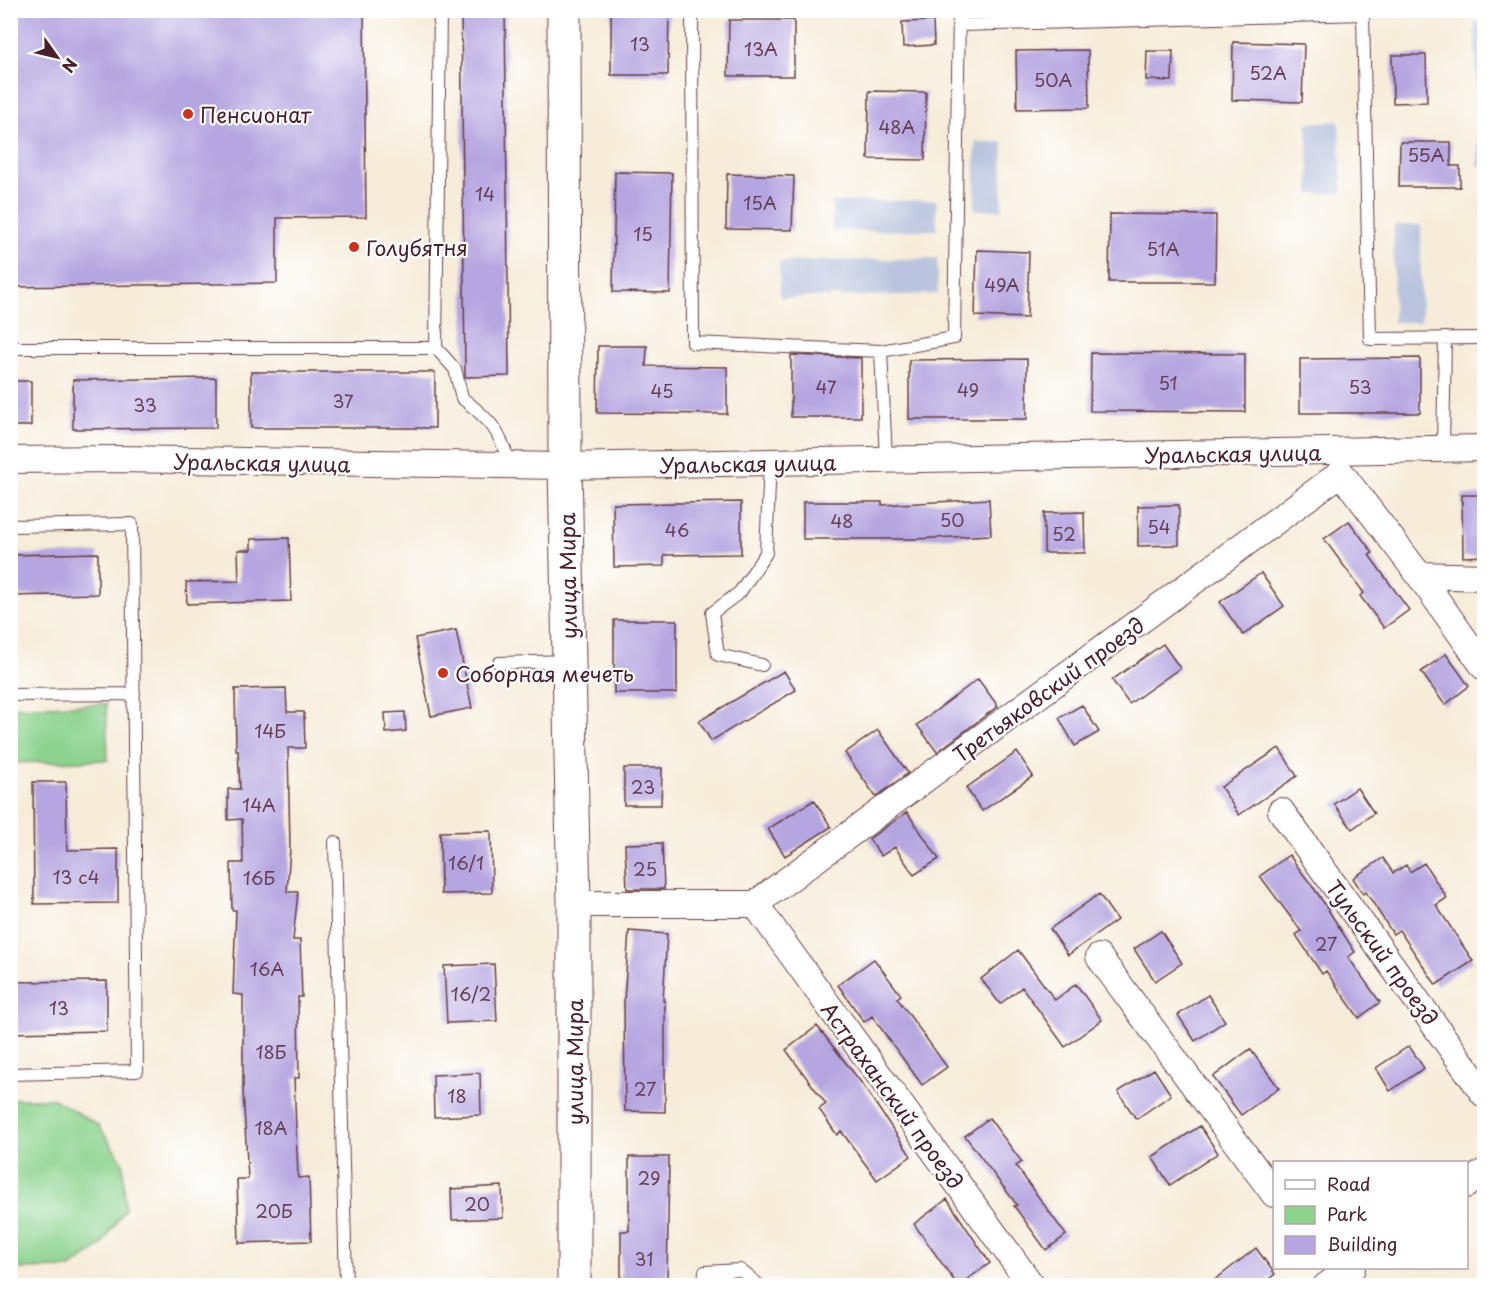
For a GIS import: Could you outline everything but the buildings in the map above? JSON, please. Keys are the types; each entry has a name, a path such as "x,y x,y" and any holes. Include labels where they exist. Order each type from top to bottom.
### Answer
{"street":[{"name":"улица Мира","path":"564,10 565,466 574,904 574,1286"},
{"name":"Уральская улица","path":"10,460 117,459 565,466 886,460 1341,462 1443,449 1485,448"},
{"path":"1341,462 1485,667"},
{"name":"Третьяковский проезд","path":"755,904 1341,462"},
{"path":"1419,575 1485,577"},
{"name":"Тульский проезд","path":"1281,811 1485,1094"},
{"path":"574,904 755,904"},
{"name":"Астраханский проезд","path":"755,904 1032,1286"},
{"path":"1099,957 1273,1191"},
{"path":"1468,1184 1485,1172"}],"lane":[{"path":"440,10 436,348 455,369 462,398 488,418 504,445 510,465"},
{"path":"692,10 693,343 881,351 954,338 959,10"},
{"path":"959,25 1363,14 1370,339 1485,338"},
{"path":"1443,449 1445,338"},
{"path":"10,348 436,348"},
{"path":"881,351 886,460"},
{"path":"762,665 718,655 712,614 740,592 766,554 770,462"},
{"path":"10,526 132,524 137,1071 10,1074"},
{"path":"499,663 569,661"},
{"path":"10,695 134,694"},
{"path":"335,842 346,1286"},
{"path":"704,1286 705,1272 740,1270 760,1286"}],"shaded area":[{"path":"1475,22 1484,22 1484,166 1478,166"},
{"path":"1339,121 1342,193 1310,194 1307,123"},
{"path":"975,142 1003,142 1002,210 975,210"},
{"path":"936,200 937,230 832,231 832,202"},
{"path":"1394,225 1421,225 1421,322 1393,322"},
{"path":"937,258 938,294 780,298 779,262"}],"green space":[{"path":"106,704 108,760 11,763 11,707"},
{"path":"11,1099 54,1099 98,1125 123,1162 125,1209 101,1246 70,1268 11,1269"}],"place":[{"name":"Пенсионат","path":"188,114"},
{"name":"Голубятня","path":"354,247"},
{"name":"Соборная мечеть","path":"443,673"}]}
